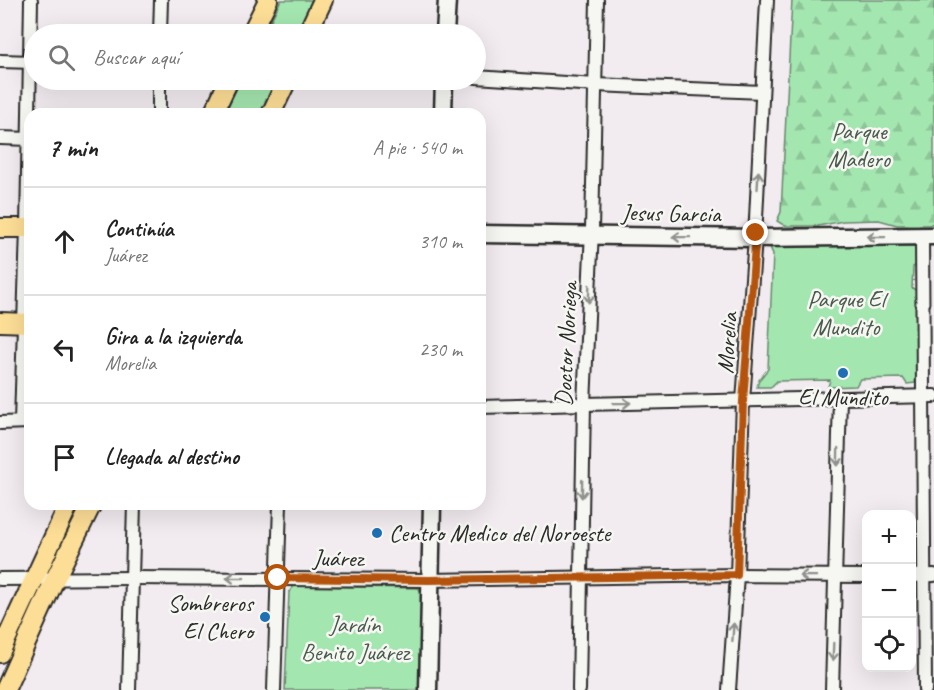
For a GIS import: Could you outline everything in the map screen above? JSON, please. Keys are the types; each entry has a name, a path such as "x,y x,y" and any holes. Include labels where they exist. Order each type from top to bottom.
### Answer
{"main road":[{"path":"256,24 268,0"},
{"path":"312,24 323,0"},
{"path":"216,108 225,90"},
{"path":"273,108 281,90"},
{"path":"0,228 24,228"},
{"path":"0,322 24,323"},
{"path":"0,653 66,510"},
{"path":"5,690 89,510"}],"street":[{"path":"31,0 31,24"},
{"path":"160,0 160,24"},
{"path":"446,24 447,0"},
{"name":"Doctor Noriega","path":"579,690 584,404 592,236 597,0"},
{"name":"Morelia","path":"729,690 737,575 743,401 755,238 767,0"},
{"path":"0,62 24,62"},
{"path":"486,78 762,92"},
{"path":"30,108 31,90"},
{"path":"159,90 159,108"},
{"path":"443,108 444,90"},
{"path":"0,138 24,139"},
{"name":"Jesus Garcia","path":"486,234 755,238 928,237"},
{"path":"925,690 923,576 928,396 928,237"},
{"path":"486,407 928,396"},
{"path":"832,690 840,398"},
{"path":"0,423 24,422"},
{"path":"129,690 134,510"},
{"path":"274,690 280,510"},
{"path":"428,690 432,510"},
{"name":"Juárez","path":"0,579 429,580 737,575 862,576"}],"green space":[{"path":"281,0 316,0 305,24 269,24"},
{"name":"Parque Madero","path":"792,0 934,0 934,223 897,225 879,220 843,221 818,226 785,226 777,221 781,212"},
{"path":"236,90 274,90 266,108 227,108"},
{"name":"Parque El Mundito","path":"769,245 918,246 918,264 913,267 912,288 919,292 918,360 915,383 907,384 903,378 860,379 856,386 828,387 830,380 777,381 771,387 757,387 759,380 768,369 773,254"},
{"name":"Jardín Benito Juárez","path":"294,586 418,588 425,595 424,690 285,690 289,592"}],"place":[{"name":"El Mundito","path":"843,373"},
{"name":"Centro Medico del Noroeste","path":"377,533"},
{"name":"Sombreros El Chero","path":"265,617"}],"route":[{"path":"278,578 429,580 737,575 743,401 756,233"}]}
